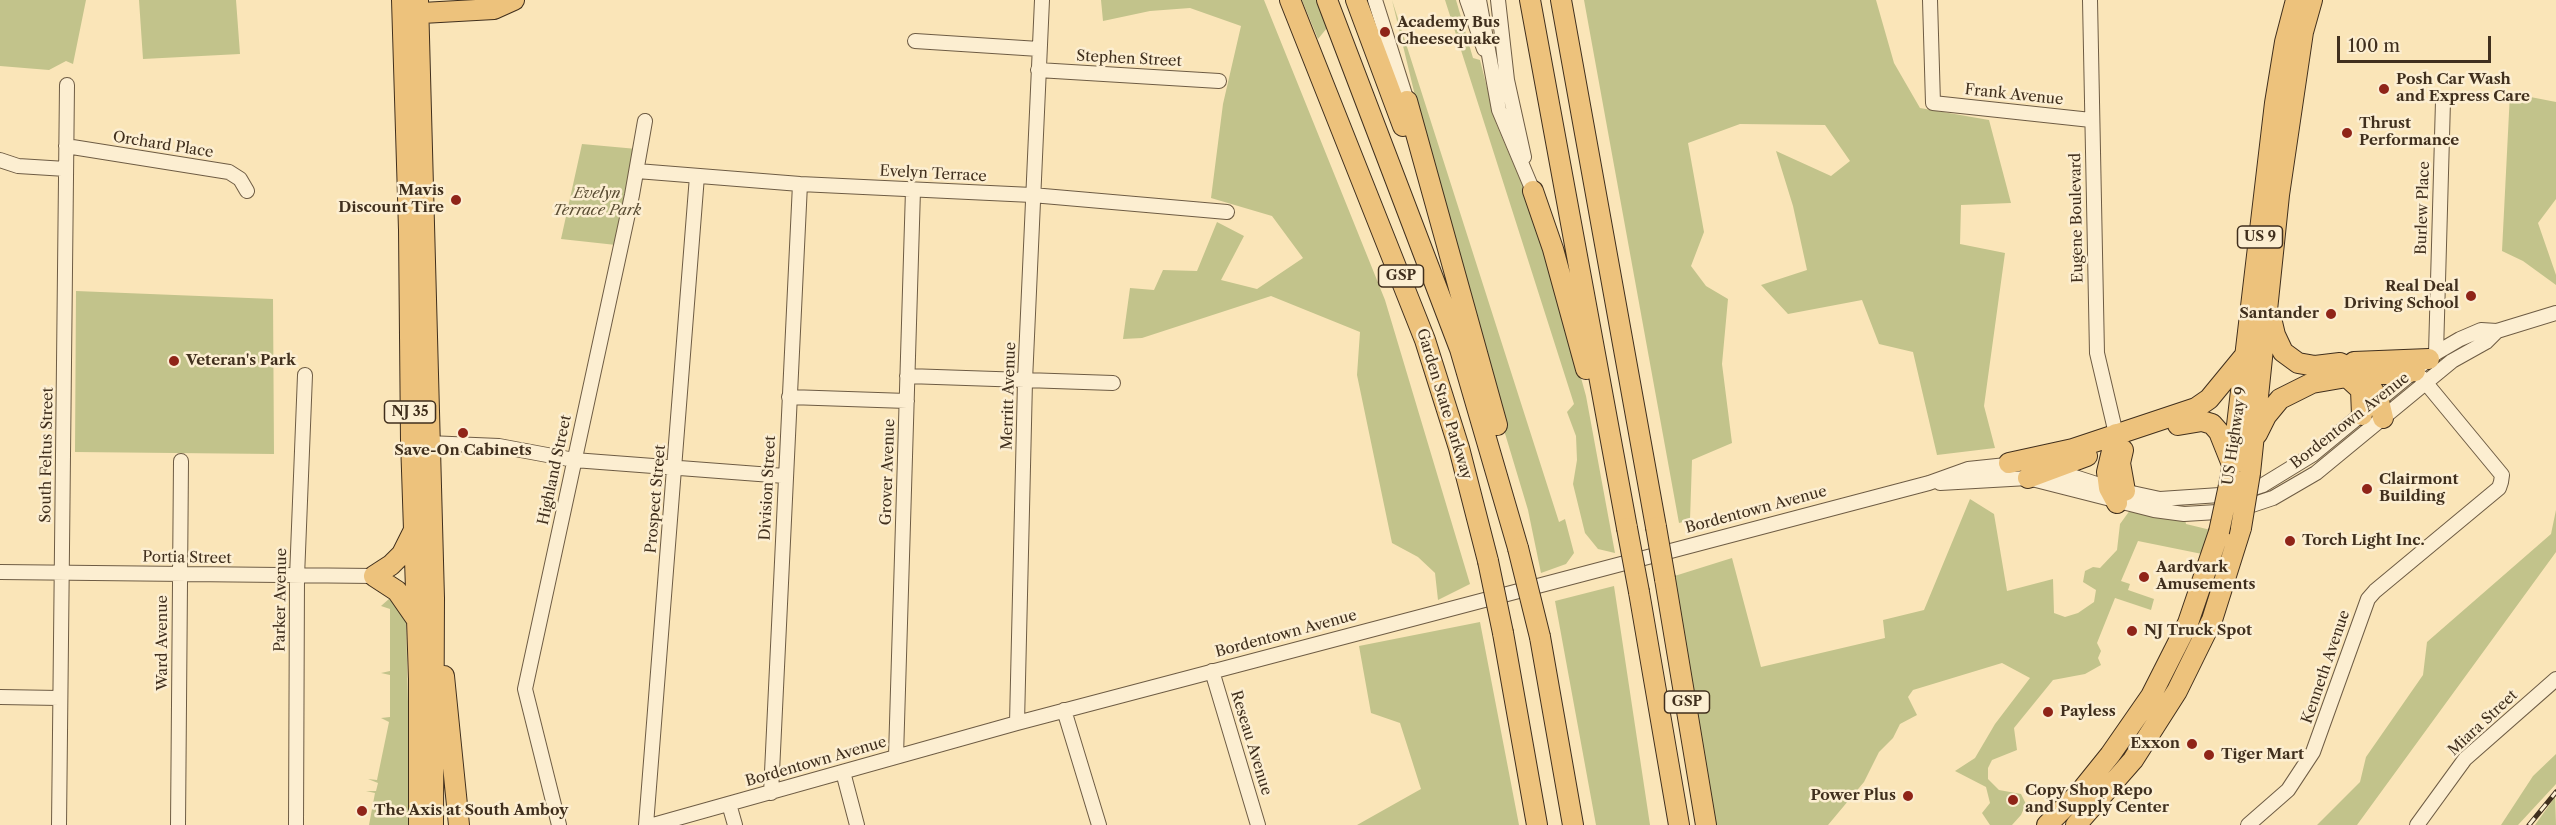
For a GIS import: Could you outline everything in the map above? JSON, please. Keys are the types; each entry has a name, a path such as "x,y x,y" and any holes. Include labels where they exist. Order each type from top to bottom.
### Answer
{"highway":[{"path":"410,7 494,9 514,0"},
{"name":"Garden State Parkway","path":"1290,0 1425,340 1461,457 1488,561 1503,633 1537,825"},
{"name":"Garden State Parkway","path":"1327,0 1457,340 1488,437 1540,637 1573,825"},
{"path":"1356,0 1443,232"},
{"name":"GSP","path":"1530,0 1639,592 1679,825"},
{"name":"GSP","path":"1561,0 1656,527 1706,825"},
{"name":"US Highway 9","path":"2076,825 2121,776 2177,691 2212,620 2241,528 2238,472 2246,354 2275,103 2285,42 2296,0"},
{"name":"US Highway 9","path":"2047,825 2081,791 2110,755 2151,696 2188,623 2238,472 2252,445 2269,308 2279,195 2303,32 2312,0"},
{"name":"NJ 35","path":"410,7 434,598 433,825"},
{"name":"NJ 35","path":"410,7 411,441 417,620 419,825"},
{"path":"1407,101 1509,468 1518,548"},
{"path":"1533,190 1568,301 1591,391 1614,457"},
{"path":"2269,308 2275,335 2283,352 2298,363 2364,374 2392,375 2426,366"},
{"path":"2028,478 2196,408 2209,399 2246,354"},
{"path":"2252,445 2266,416 2280,399 2312,383 2341,370 2426,366"},
{"path":"2341,370 2361,390 2362,415"},
{"path":"2364,374 2381,409"},
{"path":"2009,463 2202,420 2212,424 2219,432 2238,472"},
{"path":"2117,494 2120,463 2118,440"},
{"path":"414,531 402,554 391,565 374,576 397,591 417,620"},
{"path":"434,598 442,637 459,825"}],"street":[{"path":"915,41 1039,49 1042,0"},
{"path":"1375,0 1407,101"},
{"path":"1467,0 1490,65"},
{"path":"1479,0 1503,124 1533,190"},
{"path":"1498,0 1509,91 1533,190"},
{"name":"Frank Avenue","path":"1930,0 1933,103 2091,120"},
{"name":"Eugene Boulevard","path":"2090,0 2097,353 2118,440"},
{"name":"Merritt Avenue","path":"1017,723 1025,381 1039,49"},
{"name":"Stephen Street","path":"1038,70 1219,81"},
{"name":"South Feltus Street","path":"59,825 67,85"},
{"name":"Burlew Place","path":"2426,366 2443,101"},
{"name":"Highland Street","path":"559,825 525,689 637,171 645,121"},
{"name":"Orchard Place","path":"66,146 229,172 240,179 247,191"},
{"path":"0,160 18,166 66,169"},
{"name":"Evelyn Terrace","path":"637,171 800,184 1032,195 1227,212"},
{"name":"Prospect Street","path":"646,825 697,176"},
{"name":"Division Street","path":"771,793 784,476 800,184"},
{"name":"Grover Avenue","path":"896,756 913,189"},
{"name":"Bordentown Avenue","path":"653,825 1212,670 1929,483 1968,469 2009,463 2051,470 2117,494 2184,514 2234,511 2272,498 2316,473 2426,366 2481,330 2497,331 2556,313"},
{"name":"Bordentown Avenue","path":"2426,366 2452,361 2486,342 2497,331"},
{"name":"Kenneth Avenue","path":"2248,825 2288,790 2313,752 2368,599 2499,488 2502,475 2426,366"},
{"name":"Parker Avenue","path":"296,825 297,577 304,375"},
{"path":"907,376 1113,383"},
{"path":"789,397 907,402"},
{"name":"Bordentown Avenue","path":"1929,483 2028,478 2117,494 2160,499 2235,494 2279,476 2312,455 2362,415 2381,409"},
{"path":"428,443 499,446 574,460 784,476"},
{"name":"Ward Avenue","path":"178,825 181,461"},
{"name":"Portia Street","path":"0,572 297,577 374,576"},
{"name":"Reseau Avenue","path":"1212,670 1258,825"},
{"name":"Miara Street","path":"2417,825 2465,759 2556,679"},
{"path":"0,697 59,698"},
{"path":"1065,710 1099,825"},
{"path":"843,772 857,825"},
{"path":"729,804 735,825"}],"green space":[{"path":"0,0 86,0 73,64 66,61 49,70 0,66"},
{"path":"139,0 236,0 240,54 143,59"},
{"path":"1101,0 1264,0 1385,300 1470,584 1438,600 1435,573 1418,557 1392,543 1357,375 1360,332 1271,296 1142,338 1123,339 1130,288 1154,290 1163,270 1197,271 1217,222 1244,236 1221,280 1257,289 1303,258 1272,216 1211,198 1223,104 1241,26 1190,8 1150,11 1103,21"},
{"path":"1302,0 1316,0 1327,28 1318,39"},
{"path":"1392,0 1559,522 1565,519 1574,553 1566,564 1541,573 1528,510 1461,287"},
{"path":"1445,0 1456,0 1473,58 1480,60 1496,123 1525,191 1552,272 1586,396 1615,553 1598,549 1585,533 1573,484 1577,460 1576,436 1567,412 1574,404"},
{"path":"1584,0 1876,0 1894,63 1920,108 1989,120 2011,203 1961,205 1960,244 2005,253 1984,406 1995,448 1937,455 1913,352 1879,344 1862,300 1788,314 1761,285 1807,270 1793,206 1776,151 1831,176 1850,161 1825,125 1740,124 1688,143 1704,232 1691,266 1706,286 1728,299 1722,364 1732,443 1692,460 1690,520 1679,523"},
{"path":"2510,93 2556,102 2556,199 2538,223 2556,275 2556,285 2523,261 2502,251"},
{"name":"Evelyn Terrace Park","path":"582,144 637,149 616,245 561,239"},
{"name":"Veteran's Park","path":"76,291 273,299 274,454 75,452"},
{"path":"1970,499 1994,514 2007,591 2053,579 2054,613 2065,617 2078,613 2094,602 2096,590 2083,582 2085,571 2093,567 2100,568 2117,550 2120,524 2133,506 2184,514 2186,524 2219,532 2212,556 2138,541 2121,581 2130,584 2128,590 2154,599 2151,610 2115,598 2097,643 2101,651 2098,658 2101,665 2085,674 2053,680 2014,728 2017,750 1992,760 1988,768 1988,779 1999,790 2021,794 2026,804 2021,815 2012,825 1990,825 1982,813 1990,803 1986,787 1955,771 1975,758 1995,724 2030,678 2002,663 1913,690 1908,697 1917,715 1900,724 1893,738 1879,752 1864,782 1828,825 1706,825 1665,579 1732,558 1761,667 1885,638 1883,620 1924,610"},
{"path":"2556,510 2556,552 2357,825 2317,825 2360,782 2366,757 2423,675 2427,642 2551,534"},
{"path":"1614,586 1650,825 1596,825 1555,601"},
{"path":"390,598 406,620 411,825 369,825 375,793 366,791 376,791 378,783 368,779 377,780 389,722 381,718 390,717 390,675 381,673 390,671 390,609 381,606"},
{"path":"1480,622 1519,825 1357,825 1421,789 1400,723 1371,713 1359,646"},
{"path":"2556,754 2556,784 2518,825 2501,825 2533,776"},
{"path":"2555,797 2556,825 2535,825"}],"railway":[{"path":"2529,825 2556,792"}],"place":[{"name":"Academy Bus Cheesequake","path":"1385,32"},
{"name":"Posh Car Wash and Express Care","path":"2384,89"},
{"name":"Thrust Performance","path":"2347,133"},
{"name":"Mavis Discount Tire","path":"456,200"},
{"name":"Real Deal Driving School","path":"2471,296"},
{"name":"Santander","path":"2331,314"},
{"name":"Veteran's Park","path":"174,361"},
{"name":"Save-On Cabinets","path":"463,433"},
{"name":"Clairmont Building","path":"2367,489"},
{"name":"Torch Light Inc.","path":"2290,541"},
{"name":"Aardvark Amusements","path":"2144,577"},
{"name":"NJ Truck Spot","path":"2132,631"},
{"name":"Payless","path":"2048,712"},
{"name":"Exxon","path":"2192,744"},
{"name":"Tiger Mart","path":"2209,755"},
{"name":"Power Plus","path":"1908,796"},
{"name":"Copy Shop Repo and Supply Center","path":"2013,800"},
{"name":"The Axis at South Amboy","path":"362,811"}]}
